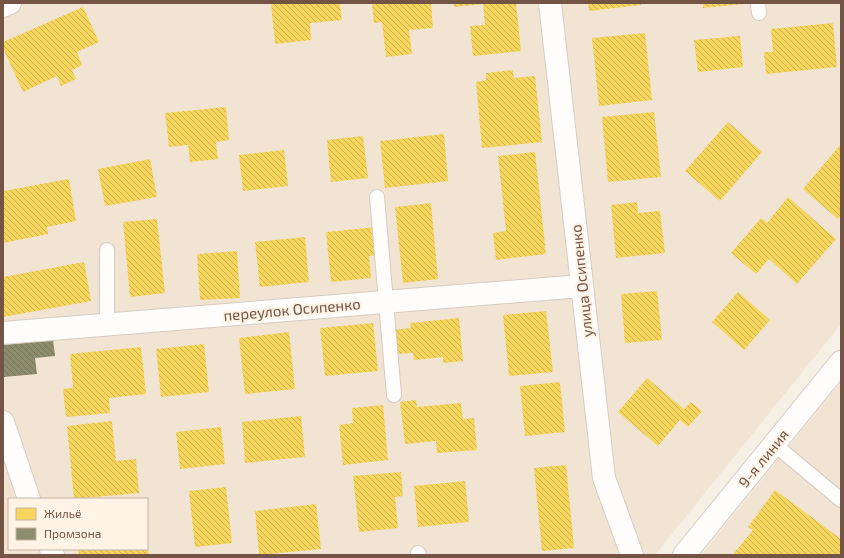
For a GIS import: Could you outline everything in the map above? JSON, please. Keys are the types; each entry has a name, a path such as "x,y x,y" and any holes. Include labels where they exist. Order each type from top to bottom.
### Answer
{"street":[{"name":"улица Осипенко","path":"550,3 604,478 632,555"},
{"name":"переулок Осипенко","path":"3,333 581,286"},
{"name":"9-я линия","path":"684,555 841,362"},
{"path":"3,422 29,498"}],"lane":[{"path":"376,197 394,394"},
{"path":"107,250 107,325"},
{"path":"774,444 841,500"}],"shaded area":[{"path":"3,3 841,3 841,324 655,555 3,555"},
{"path":"841,382 841,555 701,555"}],"building: Жильё":[{"path":"271,3 340,3 342,20 310,23 311,40 275,44"},
{"path":"372,3 431,3 433,28 409,30 412,54 386,57 382,22 374,23"},
{"path":"454,3 516,3 521,51 473,56 470,26 485,25 483,4 454,7"},
{"path":"588,3 640,3 641,5 589,11"},
{"path":"703,3 744,3 744,4 703,8"},
{"path":"83,7 99,42 77,52 82,65 72,70 76,79 61,86 57,76 23,92 3,48 3,42"},
{"path":"833,23 837,67 766,74 764,52 773,52 771,29"},
{"path":"645,33 652,100 599,106 592,38"},
{"path":"740,36 743,67 698,72 694,40"},
{"path":"513,70 514,78 535,76 542,142 482,148 476,82 486,80 486,73"},
{"path":"226,107 229,140 216,142 218,159 190,162 188,145 169,147 165,113"},
{"path":"654,112 661,177 608,182 602,117"},
{"path":"728,122 762,152 720,201 685,171"},
{"path":"444,134 448,181 385,188 380,141"},
{"path":"363,136 368,178 331,182 327,140"},
{"path":"841,144 841,216 838,219 803,189"},
{"path":"284,150 288,186 243,191 239,155"},
{"path":"535,152 546,254 496,260 493,233 506,231 498,156"},
{"path":"150,159 157,197 105,206 98,169"},
{"path":"69,179 76,221 47,227 48,234 3,243 3,191"},
{"path":"788,197 836,239 797,284 769,259 756,274 731,253 761,218 767,223"},
{"path":"637,202 638,213 660,211 665,253 616,258 611,205"},
{"path":"431,203 438,279 403,283 395,207"},
{"path":"157,219 165,293 130,297 123,222"},
{"path":"376,227 378,255 369,256 371,278 331,282 326,232"},
{"path":"305,237 309,282 260,287 255,242"},
{"path":"237,251 240,298 200,300 197,254"},
{"path":"84,262 91,301 3,317 3,277"},
{"path":"657,291 662,340 625,343 621,294"},
{"path":"738,292 770,320 744,350 712,322"},
{"path":"546,311 553,372 509,376 503,315"},
{"path":"459,318 463,361 443,363 443,357 414,360 413,353 395,354 392,330 411,328 410,323"},
{"path":"373,323 378,371 325,376 320,328"},
{"path":"289,332 295,389 245,394 239,338"},
{"path":"204,344 209,392 161,397 156,349"},
{"path":"141,347 146,394 109,398 110,413 66,417 63,389 73,388 70,354"},
{"path":"647,378 684,409 691,402 702,411 688,427 680,420 658,446 618,412"},
{"path":"560,382 565,432 525,436 520,386"},
{"path":"416,400 417,407 461,403 463,419 474,418 477,450 437,453 436,441 405,444 400,402"},
{"path":"383,405 388,460 343,465 339,425 353,423 352,408"},
{"path":"301,416 305,457 245,463 242,422"},
{"path":"112,421 116,461 136,459 139,493 74,498 67,426"},
{"path":"221,427 225,464 180,469 176,432"},
{"path":"566,465 574,548 542,551 534,468"},
{"path":"401,472 403,496 395,497 398,528 359,532 353,476"},
{"path":"465,481 469,522 418,527 414,486"},
{"path":"226,487 232,543 195,547 189,491"},
{"path":"775,490 841,539 841,555 734,555 734,553 753,530 748,527"},
{"path":"316,504 321,549 259,555 255,511"},
{"path":"148,549 149,555 79,555 78,550"}],"building: Промзона":[{"path":"53,340 55,356 35,358 37,374 4,377 3,345"}]}
